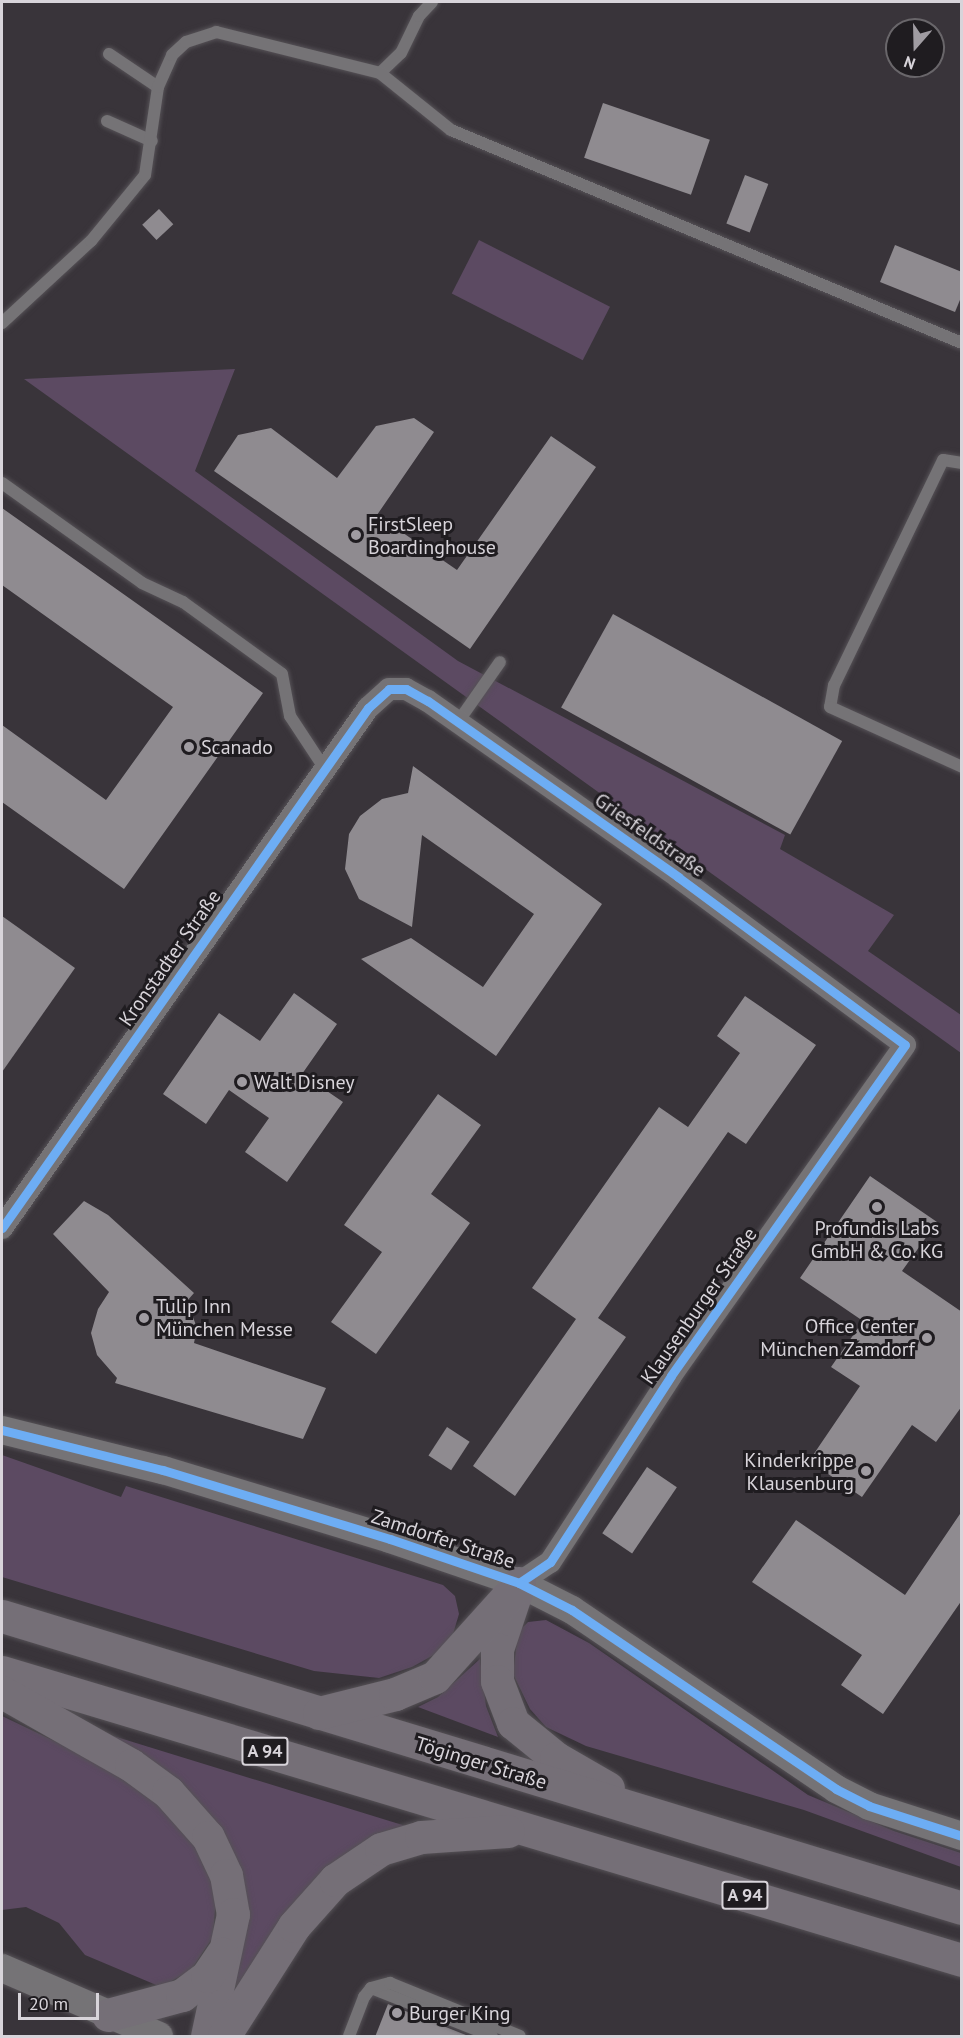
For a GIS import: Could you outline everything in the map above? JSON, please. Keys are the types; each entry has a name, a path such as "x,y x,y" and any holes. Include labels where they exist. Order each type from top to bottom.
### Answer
{"highway":[{"path":"318,1713 395,1694 435,1677 519,1583"},
{"path":"519,1583 497,1649 497,1681 513,1723 556,1758 656,1816"},
{"name":"Töginger Straße","path":"2,1616 962,1908"},
{"name":"A 94","path":"2,1672 962,1960"},
{"path":"2,1692 131,1765 168,1792 208,1837 226,1875 231,1904 228,1945 208,2019 207,2037"},
{"path":"224,2037 294,1926 335,1880 381,1849 421,1837 528,1830"},
{"path":"108,2015 182,1995 207,1976 228,1945"},
{"path":"255,2037 252,2015 260,1980"}],"street":[{"name":"Griesfeldstraße","path":"368,708 389,689 406,689 459,722 678,877 905,1045"},
{"name":"Kronstadter Straße","path":"2,1228 368,708"},
{"name":"Klausenburger Straße","path":"519,1583 550,1562 671,1376 905,1045"},
{"name":"Zamdorfer Straße","path":"2,1430 163,1470 390,1539 519,1583 572,1610 836,1789 869,1806 962,1836"},
{"path":"2,1968 159,2037"}],"lane":[{"path":"380,73 401,53 419,16 432,2"},
{"path":"2,323 115,213 144,175 152,141 158,87 172,55 186,42 216,32 380,73 451,130 962,343"},
{"path":"109,54 158,87"},
{"path":"106,121 152,141"},
{"path":"962,463 943,460 834,685 830,707 962,767"},
{"path":"2,483 142,583 183,602 282,674 290,716 325,769"},
{"path":"459,722 500,662"},
{"path":"349,2037 364,1997 371,1988 390,1983 520,2037"},
{"path":"371,1988 492,2037"}],"shaded area":[{"path":"479,240 610,307 583,360 452,293"},
{"path":"235,369 195,471 458,661 785,835 780,849 894,915 868,951 961,1015 961,1053 24,379"},
{"path":"2,1455 121,1497 126,1486 443,1585 455,1596 459,1614 453,1634 441,1651 412,1667 379,1678 314,1671 2,1577"},
{"path":"546,1620 589,1643 808,1795 894,1831 961,1853 961,1867 804,1810 586,1746 546,1727 530,1709 513,1674 518,1632 528,1622"},
{"path":"480,1659 486,1706 498,1737 418,1707 438,1697"},
{"path":"2,1716 109,1767 164,1808 202,1854 216,1897 213,1937 191,1970 161,1987 85,1955 59,1923 26,1907 2,1910"},
{"path":"110,1735 409,1827 219,2014 241,1954 247,1916 218,1830 196,1799"}],"building":[{"path":"603,103 710,140 691,195 584,158"},
{"path":"745,175 768,184 750,233 726,224"},
{"path":"159,209 173,224 157,240 142,225"},
{"path":"895,245 962,272 962,295 955,312 880,282"},
{"name":"FirstSleep Boardinghouse","path":"414,418 434,432 377,515 457,570 551,436 596,467 470,649 214,471 238,435 271,428 337,478 376,426"},
{"path":"2,508 263,693 124,889 2,802 2,725 106,800 173,707 2,585"},
{"path":"613,614 842,741 790,835 561,708"},
{"path":"413,766 602,904 496,1056 361,959 411,938 483,987 534,914 422,835 412,927 359,899 345,869 349,834 360,816 382,799 408,793"},
{"path":"2,916 75,968 2,1072"},
{"name":"Walt Disney","path":"294,993 337,1024 302,1074 343,1102 287,1182 245,1152 269,1118 229,1090 206,1124 163,1094 219,1013 260,1041"},
{"path":"745,996 816,1045 746,1144 728,1132 598,1318 626,1337 515,1496 473,1466 576,1319 532,1288 659,1107 688,1127 740,1053 717,1036"},
{"path":"438,1094 481,1125 431,1194 470,1223 376,1354 331,1322 382,1252 344,1225"},
{"name":"Office Center München Zamdorf","path":"870,1176 937,1222 902,1271 962,1312 962,1406 936,1442 912,1425 862,1497 809,1461 860,1386 831,1367 863,1321 800,1278"},
{"name":"Tulip Inn München Messe","path":"84,1201 108,1215 194,1293 187,1301 197,1328 194,1343 326,1388 303,1439 115,1383 117,1378 97,1355 91,1333 98,1309 109,1292 53,1234"},
{"path":"447,1427 470,1442 451,1470 428,1456"},
{"path":"647,1467 677,1487 632,1553 602,1533"},
{"path":"962,1511 962,1600 883,1714 841,1685 862,1655 752,1582 796,1520 905,1595"},
{"name":"Burger King","path":"388,2004 466,2035 466,2037 375,2037"}],"cycle path":[{"path":"2,1228 368,708 389,689 406,689 428,701 678,877 905,1045 671,1376 550,1562 519,1583"},
{"path":"2,1430 163,1470 390,1539 519,1583 572,1610 836,1789 869,1806 962,1836"}],"place":[{"name":"FirstSleep Boardinghouse","path":"356,535"},
{"name":"Scanado","path":"189,747"},
{"name":"Walt Disney","path":"242,1082"},
{"name":"Profundis Labs GmbH & Co. KG","path":"877,1207"},
{"name":"Tulip Inn München Messe","path":"144,1318"},
{"name":"Office Center München Zamdorf","path":"927,1338"},
{"name":"Kinderkrippe Klausenburg","path":"866,1471"},
{"name":"Burger King","path":"397,2013"}]}
